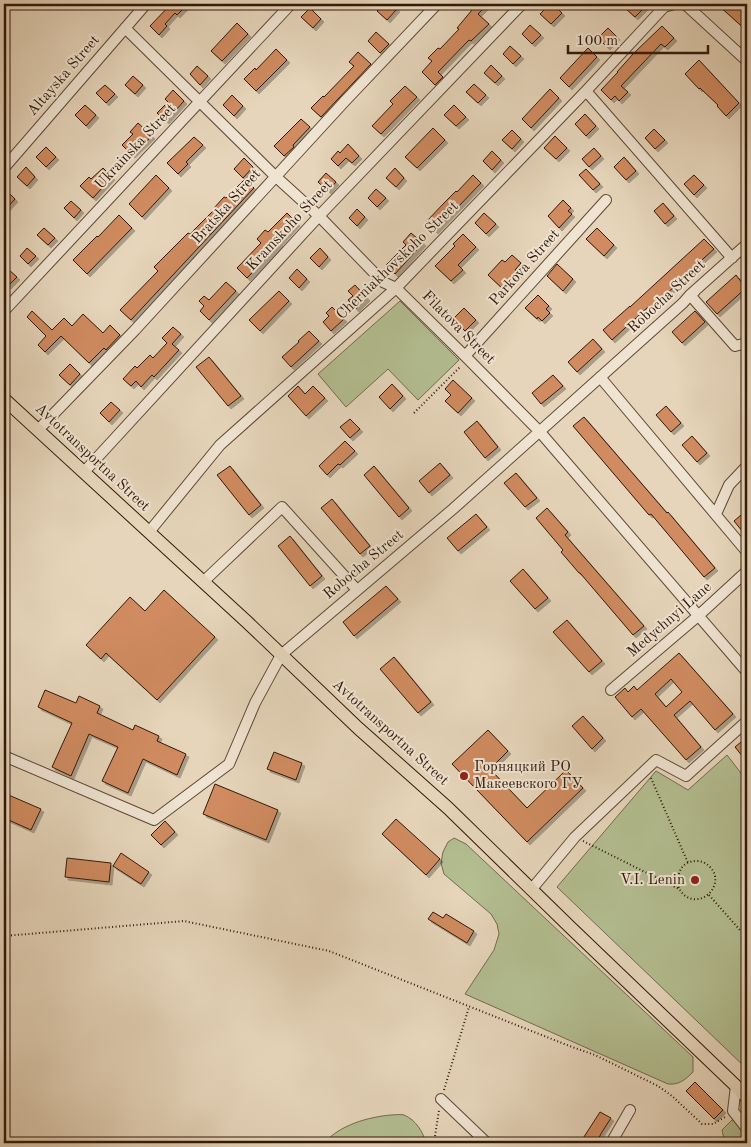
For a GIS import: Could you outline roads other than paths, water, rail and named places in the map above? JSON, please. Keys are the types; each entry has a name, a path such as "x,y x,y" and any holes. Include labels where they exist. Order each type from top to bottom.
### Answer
{"main road":[{"name":"Avtotransportna Street","path":"4,399 358,728 448,808 747,1098"}],"street":[{"name":"Altayska Street","path":"4,168 146,4"},
{"name":"Ukrainska Street","path":"4,311 291,4"},
{"name":"Bratska Street","path":"38,430 135,330 275,176 437,4"},
{"name":"Kramskoho Street","path":"84,472 319,216 522,4"},
{"path":"685,4 747,61"},
{"name":"Cherniakhovskoho Street","path":"149,532 220,445 396,288 586,91 665,5"},
{"name":"Filatova Street","path":"125,28 275,176 319,216 383,282 396,288 467,357 540,432 747,672"},
{"path":"586,91 732,258"},
{"name":"Parkova Street","path":"467,357 606,200"},
{"name":"Robocha Street","path":"4,756 154,820 229,764 255,703 281,655 453,509 747,244"},
{"path":"690,295 735,346 747,343"},
{"path":"600,378 747,552"},
{"path":"716,514 729,485 747,466"},
{"path":"203,582 282,506 357,590"},
{"name":"Medychnyi Lane","path":"611,690 698,616 747,571"},
{"path":"531,890 575,837 656,760 686,776 747,722"},
{"path":"736,1086 733,1111 747,1129"},
{"path":"441,1099 487,1143"},
{"path":"611,1143 630,1110"}],"place":[{"name":"Горняцкий РО Макеевского ГУ","path":"464,776"},
{"name":"V.I. Lenin","path":"695,880"}]}
